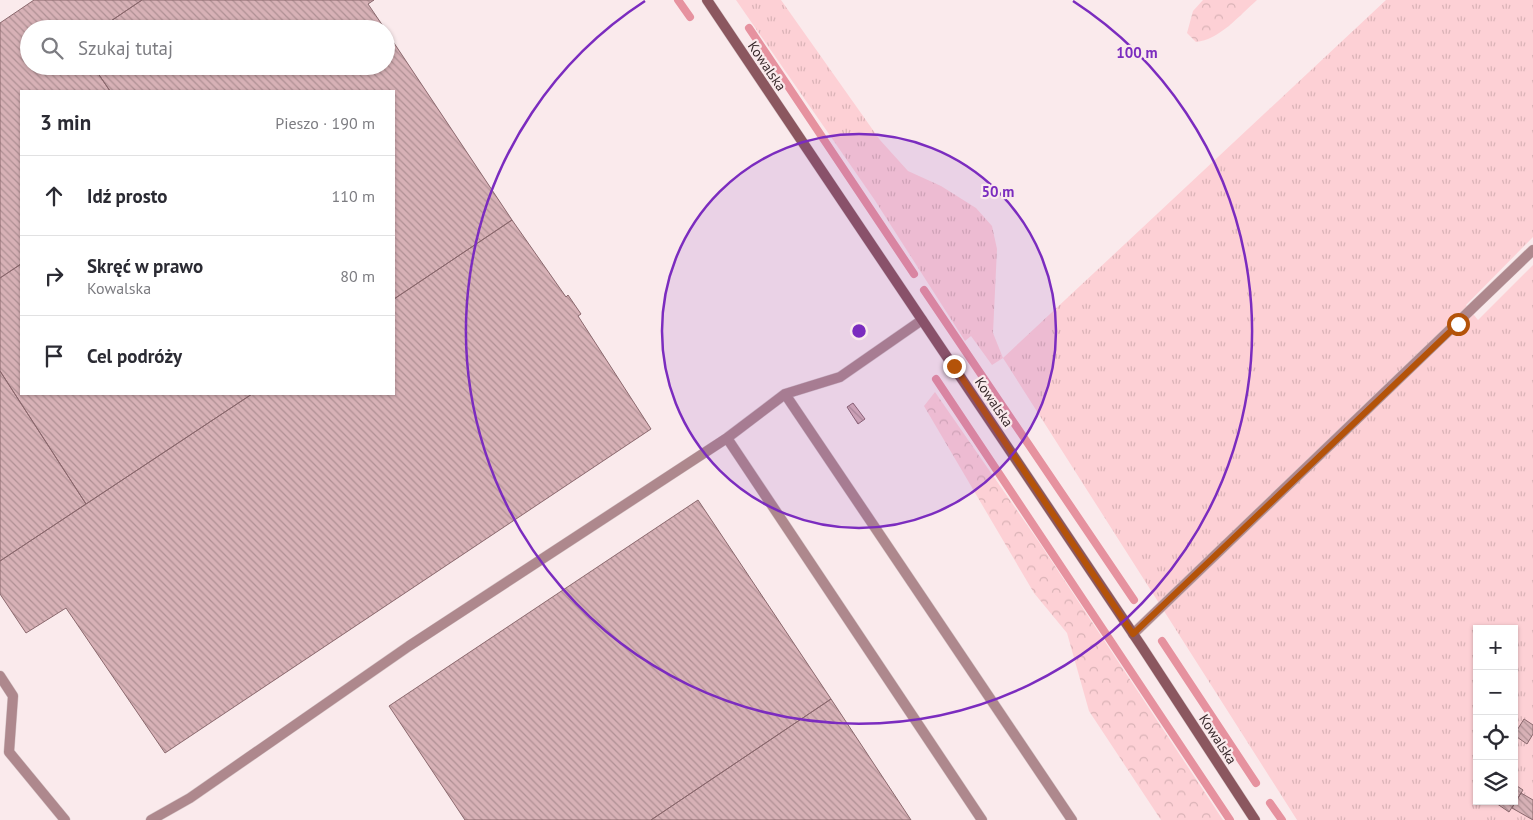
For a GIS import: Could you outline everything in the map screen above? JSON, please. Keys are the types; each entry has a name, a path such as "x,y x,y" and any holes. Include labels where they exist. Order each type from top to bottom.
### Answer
{"street":[{"name":"Kowalska","path":"707,0 1133,634 1255,820"}],"lane":[{"path":"1133,634 1533,250"},
{"path":"151,820 190,798 409,646 727,438 785,394 840,377 922,320"},
{"path":"785,394 1072,820"},
{"path":"727,438 982,820"},
{"path":"0,676 13,696 4,752 65,820"}],"green space":[{"path":"736,0 781,0 880,140 908,171 941,186 976,208 992,226 997,249 993,333 1003,358 992,365 971,336 965,341 874,199"},
{"path":"1203,0 1257,0 1221,32 1213,37 1196,42 1187,33 1193,11"},
{"path":"1386,0 1533,0 1533,237 1466,305 1478,320 1533,265 1533,820 1297,820 1003,358"},
{"path":"935,392 1041,545 1223,820 1161,820 1089,711 1067,633 1034,593 924,406"}],"building":[{"path":"34,0 142,0 112,20 20,20 20,75 99,75 109,90 20,90 20,265 0,278 0,23"},
{"path":"142,0 374,0 368,4 379,20 112,20"},
{"path":"395,44 512,220 395,298 395,90 109,90 99,75 395,75"},
{"path":"512,220 566,297 568,295 581,314 578,316 651,429 165,753 66,608 26,633 0,594 0,561 250,395 395,395 395,298"},
{"path":"20,265 20,395 250,395 86,504 0,371 0,278"},
{"path":"0,371 86,504 0,561"},
{"path":"853,403 865,419 858,424 847,407"},
{"path":"698,500 831,699 651,820 465,820 389,706"},
{"path":"831,699 911,820 651,820"},
{"path":"1524,719 1533,725 1533,734 1527,744 1518,738 1518,729"},
{"path":"1518,787 1523,790 1518,798"},
{"path":"1521,793 1533,800 1533,820 1512,808 1514,805 1518,805 1518,798"},
{"path":"1499,805 1513,805 1509,812"}],"waterway":[{"path":"678,0 690,17"},
{"path":"749,28 914,274"},
{"path":"924,290 1134,600"},
{"path":"936,379 1230,820"},
{"path":"1162,641 1256,783"},
{"path":"1270,803 1282,820"}],"route":[{"path":"954,366 1133,634 1458,324"}]}
